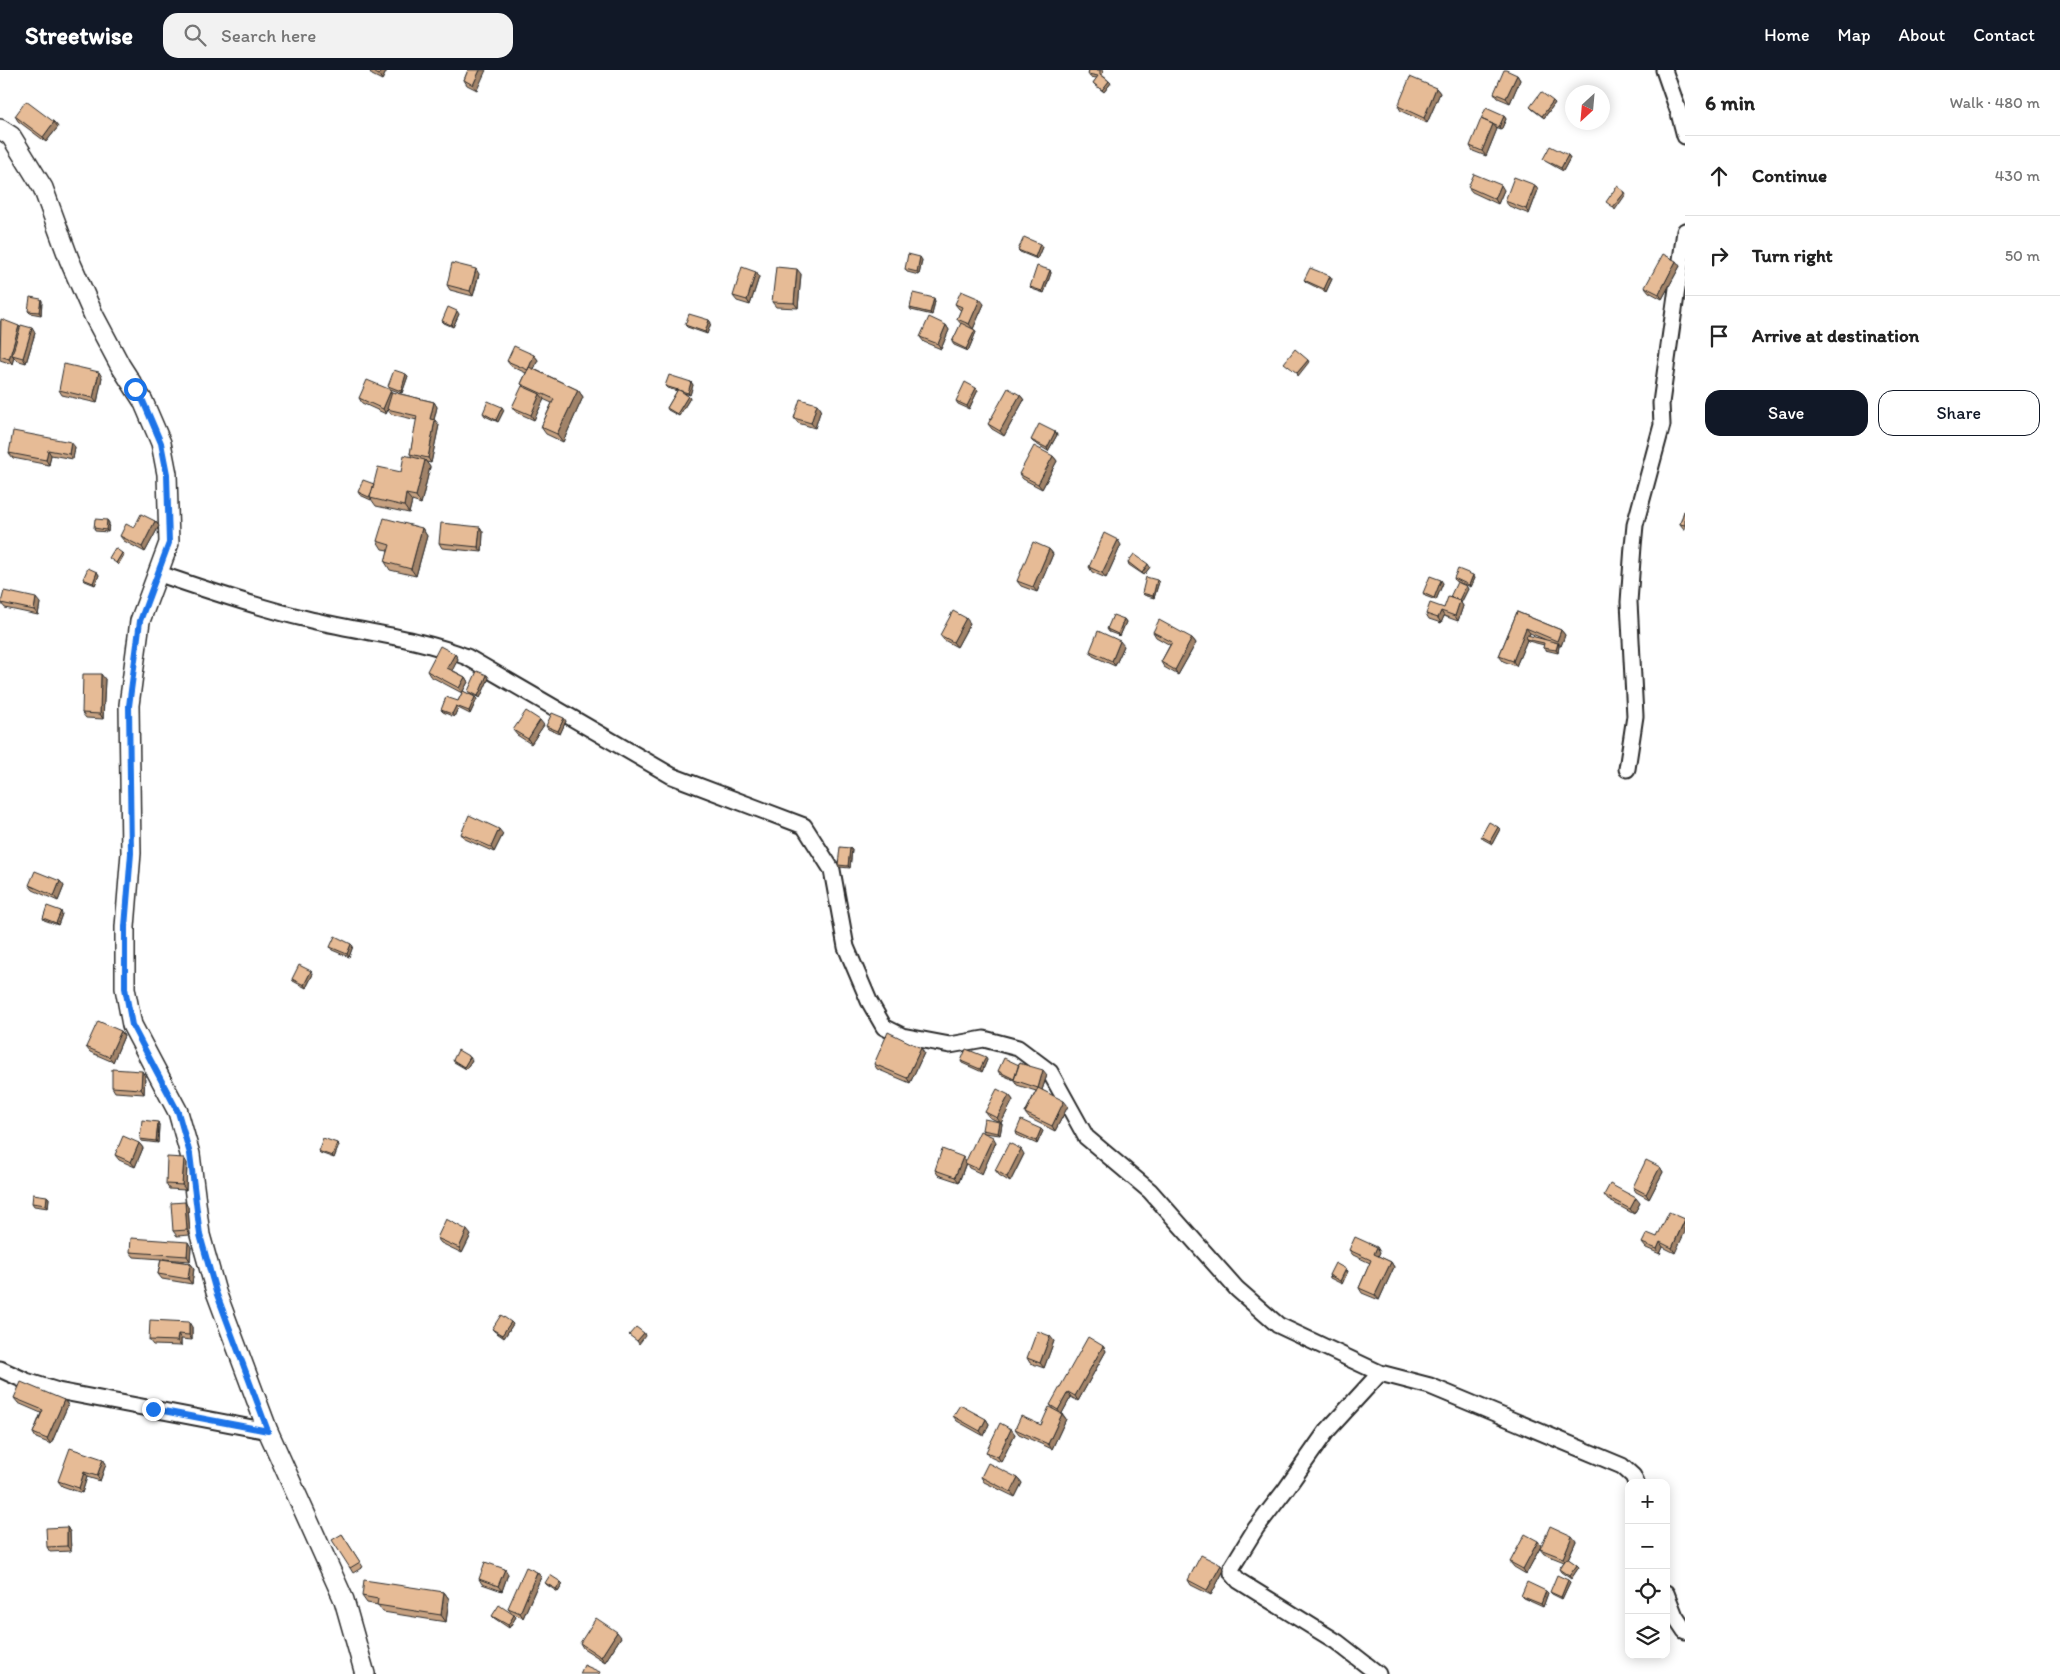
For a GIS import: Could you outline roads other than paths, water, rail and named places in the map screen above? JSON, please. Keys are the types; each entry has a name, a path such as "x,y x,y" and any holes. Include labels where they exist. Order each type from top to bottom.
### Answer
{"street":[{"path":"1664,70 1685,136"},
{"path":"0,129 11,136 43,188 69,259 94,316 120,365 143,401 161,443 167,474 169,543 140,621 129,706 131,853 125,927 125,988 132,1025 178,1112 190,1154 200,1235 216,1292 268,1431 344,1600 365,1674"},
{"path":"1627,769 1635,716 1629,602 1635,532 1662,425 1660,403 1685,230"},
{"path":"157,573 234,599 307,619 408,638 459,654 672,776 804,826 832,870 846,947 869,1000 884,1027 902,1036 950,1045 984,1039 1018,1048 1050,1072 1086,1137 1150,1191 1244,1295 1278,1325 1380,1373 1430,1386 1622,1466 1634,1479"},
{"path":"0,1369 26,1381 58,1391 268,1431"},
{"path":"1378,1674 1337,1642 1239,1580 1232,1573 1232,1567 1256,1528 1326,1432 1380,1373"},
{"path":"1670,1603 1675,1616 1685,1631"}]}
